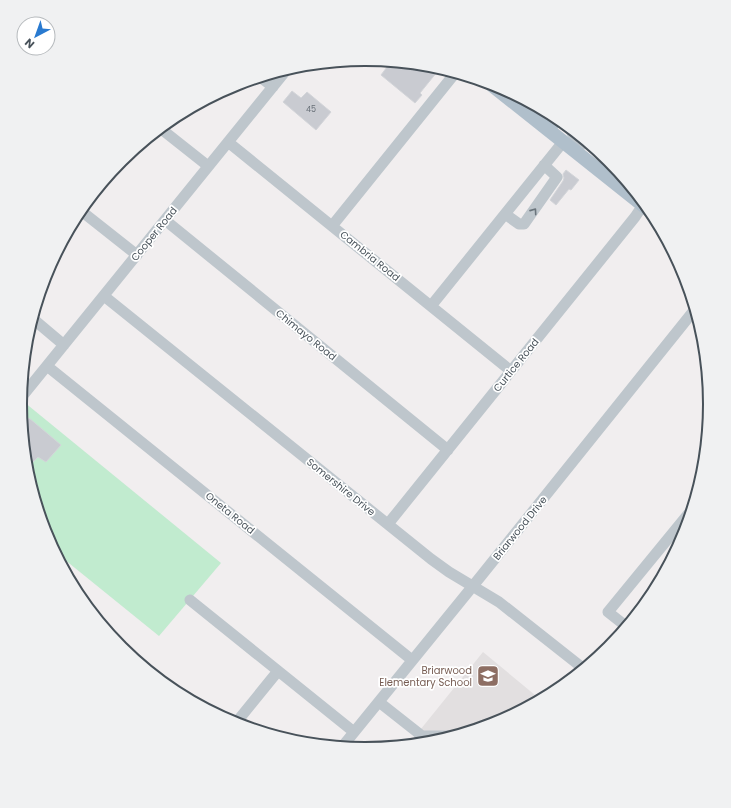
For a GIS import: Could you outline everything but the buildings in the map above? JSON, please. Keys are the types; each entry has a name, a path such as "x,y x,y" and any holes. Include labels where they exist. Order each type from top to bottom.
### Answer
{"main road":[{"path":"514,100 563,142 582,145 621,182"},
{"path":"548,129 553,123"}],"street":[{"name":"Cooper Road","path":"28,390 282,76"},
{"path":"332,226 452,77"},
{"path":"265,81 273,87"},
{"path":"164,131 208,166"},
{"name":"Cambria Road","path":"228,142 511,371"},
{"path":"431,306 563,142"},
{"path":"505,214 519,224 524,224 557,177 544,165"},
{"name":"Curtice Road","path":"388,524 635,217 643,210"},
{"path":"85,214 136,255"},
{"name":"Chimayo Road","path":"165,220 448,450"},
{"name":"Somershire Drive","path":"104,296 431,559 499,602 580,666"},
{"name":"Briarwood Drive","path":"346,742 691,314"},
{"path":"37,323 64,345"},
{"name":"Oneta Road","path":"47,366 412,660"},
{"path":"623,624 608,612 683,520"},
{"path":"190,600 354,732"},
{"path":"240,718 278,671"},
{"path":"379,702 422,736 432,736"}],"shaded area":[{"path":"570,133 602,162 570,136"},
{"name":"Briarwood Elementary School","path":"483,652 536,696 515,708 474,725 412,740"}],"green space":[{"path":"27,404 221,563 159,636 65,560 53,534 39,492 30,448"}],"place":[{"name":"Briarwood Elementary School","path":"488,676"}]}
